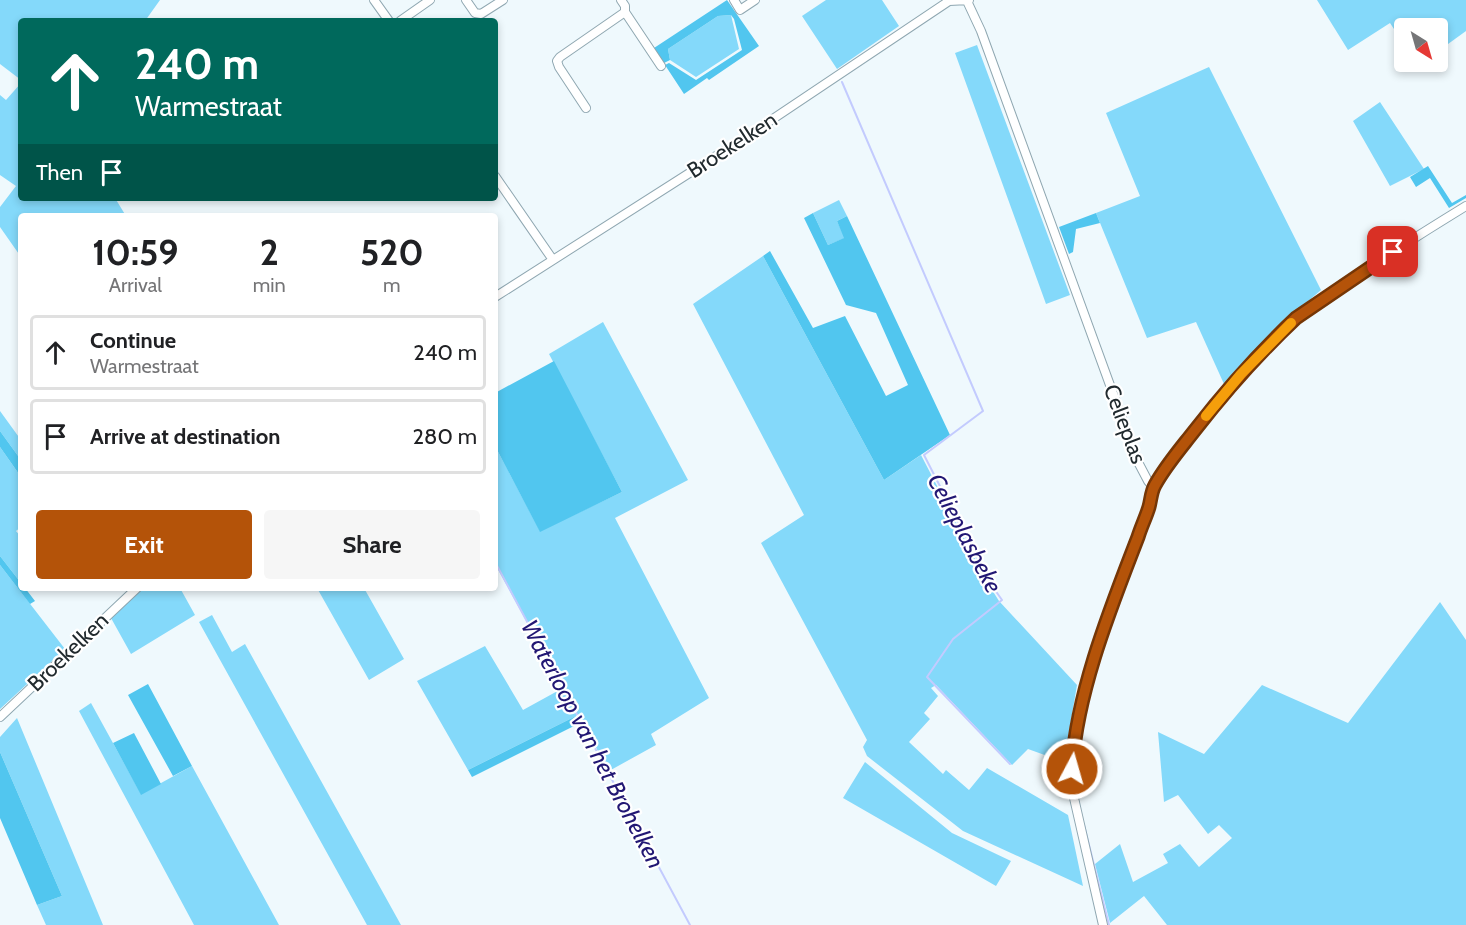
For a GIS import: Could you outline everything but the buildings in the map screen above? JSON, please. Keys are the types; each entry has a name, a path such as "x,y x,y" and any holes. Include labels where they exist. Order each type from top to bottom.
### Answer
{"street":[{"path":"374,0 386,18"},
{"path":"404,18 430,0"},
{"path":"466,0 475,12 481,14 503,0"},
{"path":"621,0 625,6 625,12 661,66"},
{"path":"734,0 740,10 755,0"},
{"name":"Broekelken","path":"498,295 749,135 948,1 968,1"},
{"name":"Celieplas","path":"968,1 981,31 1138,462 1153,487 1149,507 1111,606 1098,648 1077,728 1073,756 1074,798 1103,925"},
{"path":"586,108 559,68 557,61 625,12"},
{"path":"498,180 553,260"},
{"path":"1153,487 1178,451 1241,374 1296,318 1359,274 1466,206"},
{"name":"Broekelken","path":"0,717 134,591"}],"shaded area":[{"path":"0,0 160,0 147,18 18,18 18,78 0,64"},
{"path":"727,0 759,46 684,94 665,65 669,63 696,80 742,50 734,19 731,15 718,16 668,49 670,60 664,63 654,48"},
{"path":"826,0 882,0 899,26 837,69 802,16"},
{"path":"1317,0 1466,0 1466,31 1448,44 1448,18 1394,18 1394,29 1390,23 1348,50"},
{"path":"731,15 739,49 696,77 670,60 668,49 718,16"},
{"path":"977,45 1070,295 1046,304 955,53"},
{"path":"1209,67 1321,290 1271,333 1224,384 1196,322 1147,338 1096,213 1140,196 1106,113"},
{"path":"18,86 18,201 117,201 124,213 18,213 18,253 0,227 0,207 16,186 0,175 0,95 6,100"},
{"path":"1380,102 1424,169 1390,186 1353,121"},
{"path":"1428,166 1452,203 1466,195 1466,198 1449,208 1430,178 1416,187 1410,177"},
{"path":"839,200 847,216 837,221 845,238 828,245 813,213"},
{"path":"813,213 828,245 844,238 837,221 847,216 950,435 884,480 763,256 770,251 813,328 845,316 886,396 908,385 876,313 846,305 804,218"},
{"path":"1096,213 1100,223 1076,229 1073,252 1069,254 1059,227"},
{"path":"763,256 884,480 921,455 999,601 1077,685 1064,762 1028,749 1012,765 936,685 931,688 938,696 924,713 930,719 909,742 943,774 946,770 969,790 987,768 1068,815 1083,886 963,831 867,756 863,747 867,740 761,543 804,515 693,304"},
{"path":"603,322 688,480 615,518 709,698 651,734 656,745 609,771 578,715 468,770 417,681 485,646 523,710 563,688 498,569 498,452 540,531 622,492 549,354"},
{"path":"554,361 622,492 540,532 498,452 498,391"},
{"path":"0,411 18,436 18,456 0,431"},
{"path":"0,431 18,456 18,473 0,447"},
{"path":"0,447 18,473 18,529 16,531 18,533 18,579 0,556"},
{"path":"0,556 18,579 18,588 0,565"},
{"path":"0,565 65,649 0,709"},
{"path":"20,591 27,591 35,601 30,604"},
{"path":"138,591 182,591 195,615 131,654 111,618 119,607"},
{"path":"319,591 366,591 404,659 369,680"},
{"path":"1440,602 1466,640 1466,925 1167,925 1144,896 1110,923 1095,864 1120,844 1133,882 1168,863 1163,854 1180,844 1199,867 1232,838 1219,825 1208,834 1178,795 1164,802 1158,732 1204,754 1262,685 1348,723"},
{"path":"212,615 232,652 245,644 401,925 367,925 199,622"},
{"path":"148,684 192,766 173,776 128,695"},
{"path":"91,703 141,794 192,766 279,925 194,925 79,711"},
{"path":"578,715 582,722 472,777 468,770"},
{"path":"17,718 103,925 46,925 37,905 62,896 0,752 0,737"},
{"path":"134,733 161,784 141,795 113,743"},
{"path":"0,752 62,896 37,905 0,818"},
{"path":"865,762 952,833 1011,861 996,886 843,798"}],"waterway":[{"name":"Celieplasbeke","path":"842,82 983,411 924,455 988,580 1002,600 953,639 927,677 1010,764"},
{"name":"Waterloop van het Brohelken","path":"498,568 690,925"},
{"name":"Celieplasbeke","path":"1084,825 1109,925"}],"slow traffic":[{"path":"1206,416 1241,374 1291,323"}],"route":[{"path":"1072,769 1077,728 1089,680 1111,606 1149,507 1153,487 1178,451 1219,400 1296,318 1393,252"}]}
